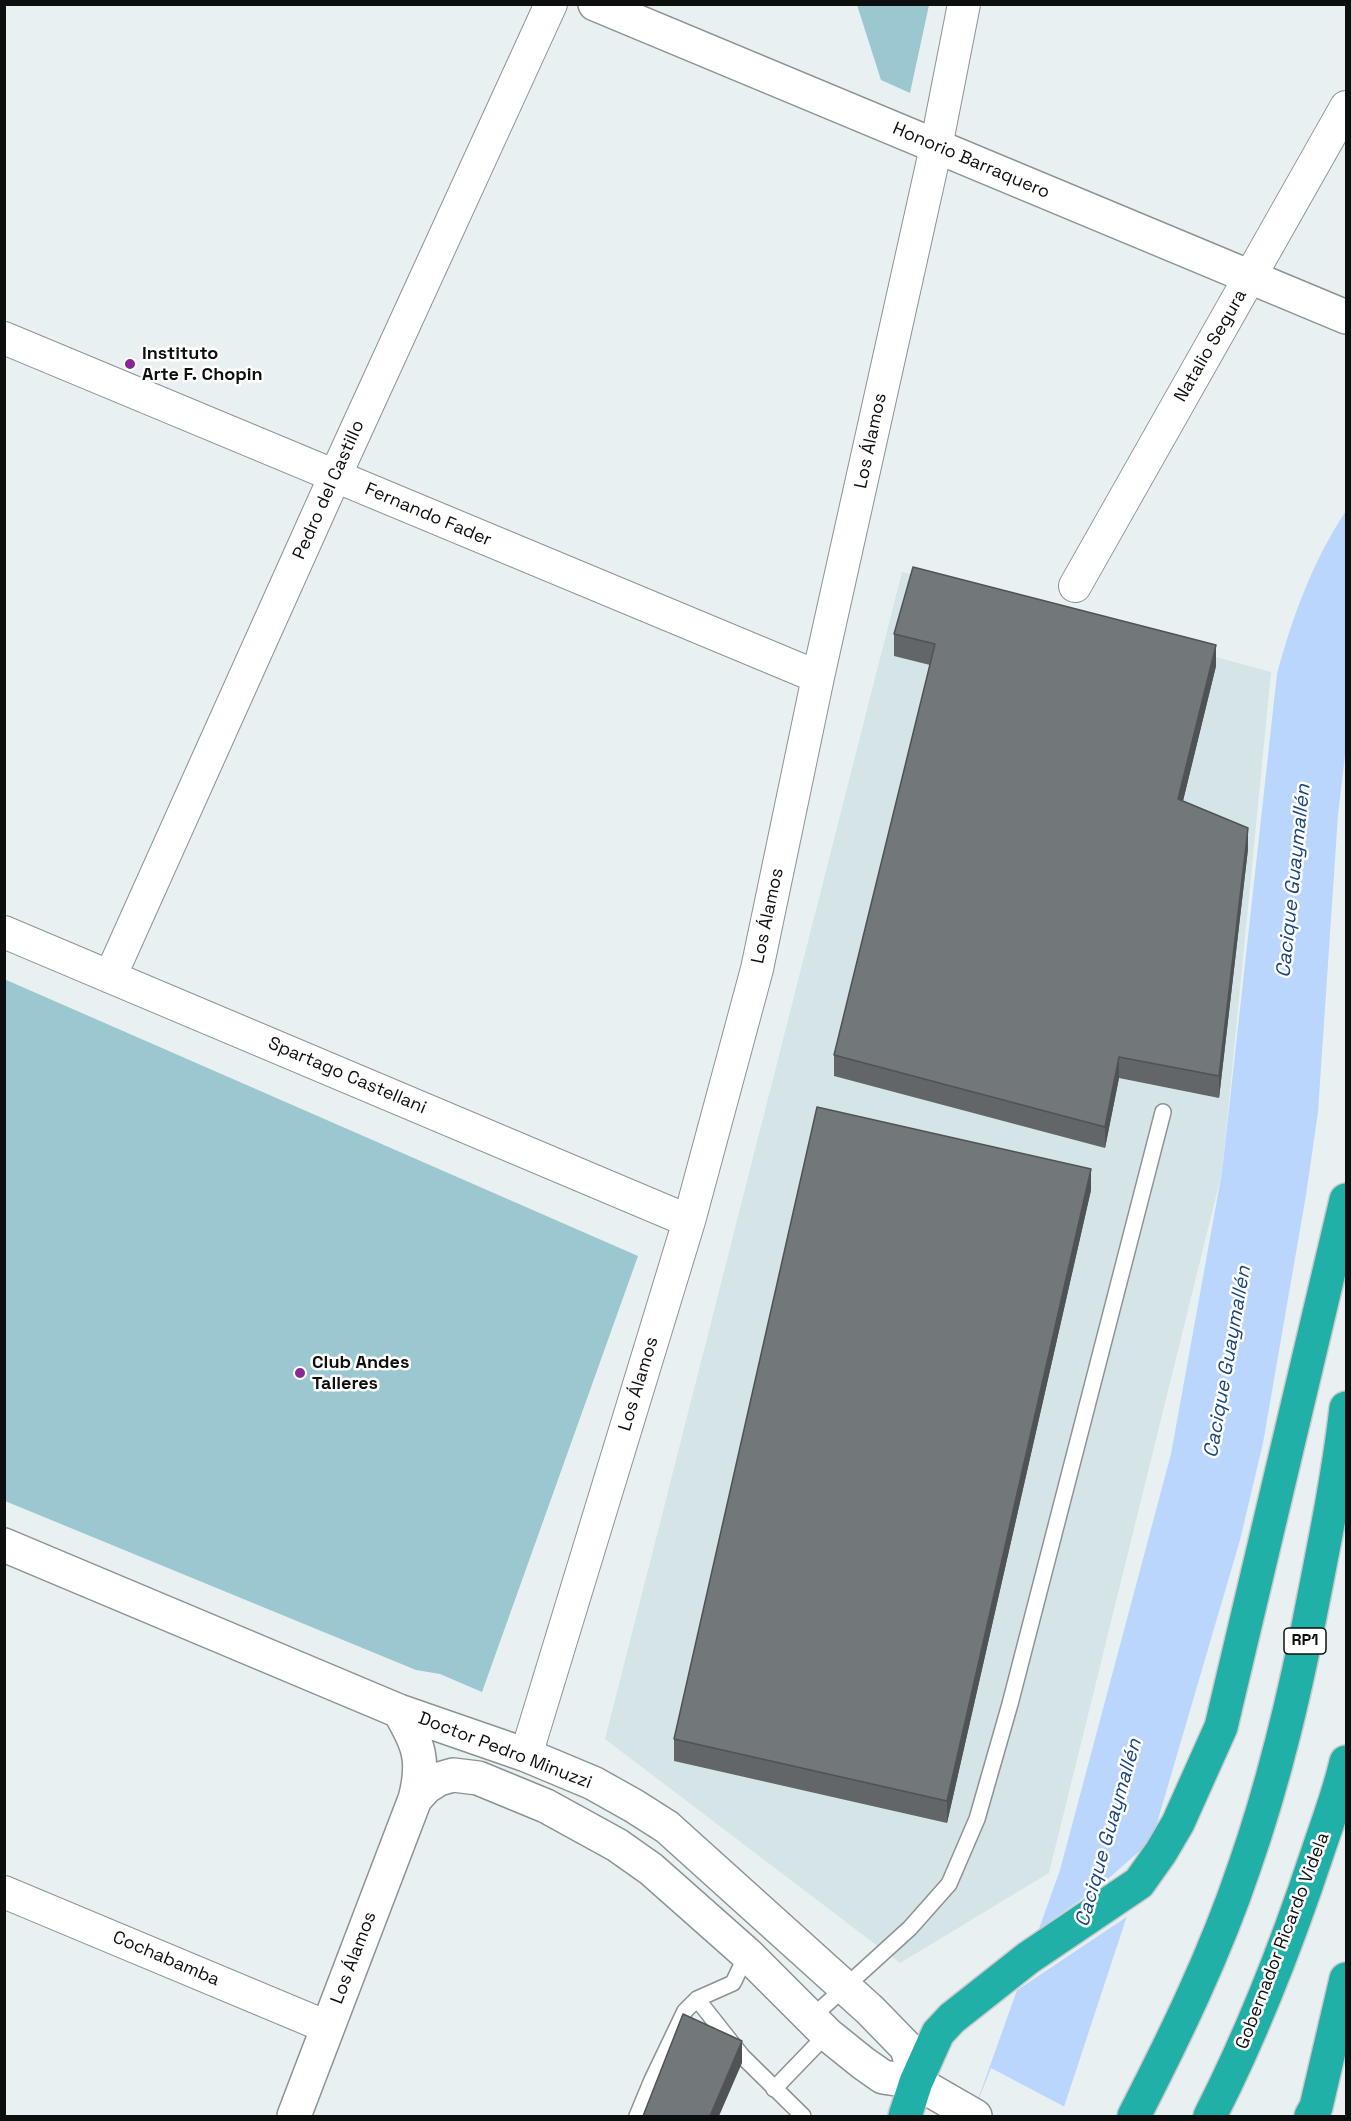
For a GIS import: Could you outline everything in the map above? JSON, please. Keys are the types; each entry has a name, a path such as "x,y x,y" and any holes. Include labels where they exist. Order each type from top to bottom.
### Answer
{"highway":[{"path":"904,2116 938,2033 945,2025 1028,1958 1138,1882 1161,1852 1178,1823 1221,1727 1347,1200"},
{"name":"RP1","path":"1134,2116 1202,1976 1244,1870 1274,1777 1297,1683 1325,1543 1347,1408"},
{"name":"Gobernador Ricardo Videla","path":"1209,2116 1243,2050 1263,2002 1306,1887 1347,1762"},
{"path":"1311,2116 1316,2107 1347,1979"}],"street":[{"name":"Pedro del Castillo","path":"110,977 335,476 551,4"},
{"name":"Honorio Barraquero","path":"595,4 1347,317"},
{"name":"Los Álamos","path":"546,1806 527,1782 524,1766 526,1755 689,1221 757,969 818,677 936,147 964,4"},
{"name":"Natalio Segura","path":"1075,586 1347,107"},
{"name":"Fernando Fader","path":"4,338 818,677"},
{"name":"Spartago Castellani","path":"4,932 689,1221"},
{"name":"Doctor Pedro Minuzzi","path":"4,1545 399,1711 526,1755 593,1783 634,1806 667,1827 870,2010 907,2048 916,2082"},
{"name":"Los Álamos","path":"294,2116 415,1799 421,1763 410,1729 399,1711"},
{"name":"Los Álamos","path":"415,1799 426,1787 439,1779 453,1775 466,1775"},
{"name":"Doctor Pedro Minuzzi","path":"466,1775 491,1782 546,1806 617,1845 651,1869 747,1954 819,2026 883,2077 916,2082 974,2116"},
{"name":"Cochabamba","path":"4,1893 327,2026"}],"lane":[{"path":"774,2089 844,1988 910,1929 949,1884 977,1819 1010,1704 1163,1112"},
{"path":"637,2116 685,2011 698,2000 733,1983 747,1954"},
{"path":"698,2000 742,2056 803,2116"}],"shaded area":[{"path":"857,5 929,5 910,93 881,80"},
{"path":"902,572 1271,672 1222,1172 1049,1873 900,1963 605,1739"},
{"name":"Club Andes Talleres","path":"4,979 638,1256 482,1692 440,1674 416,1670 5,1501"}],"water":[{"name":"Cacique Guaymallén","path":"1346,511 1346,747 1338,815 1318,1112 1263,1443 1240,1540 1152,1840 1061,2116 972,2116 1060,1870 1171,1454 1222,1172 1277,674 1289,632 1305,590 1323,549"}],"pier":[{"path":"1152,1840 1128,1916 1016,1991 1038,1930 1100,1886"},
{"path":"991,2068 1065,2107 1061,2116 972,2116"}],"building":[{"path":"913,567 1216,645 1178,799 1248,828 1219,1076 1119,1057 1105,1127 834,1055 935,644 894,634"},
{"path":"817,1107 1091,1169 947,1801 674,1739"},
{"path":"683,2014 742,2041 710,2116 643,2116"}],"place":[{"name":"Instituto Arte F. Chopin","path":"130,364"},
{"name":"Club Andes Talleres","path":"300,1373"}]}
